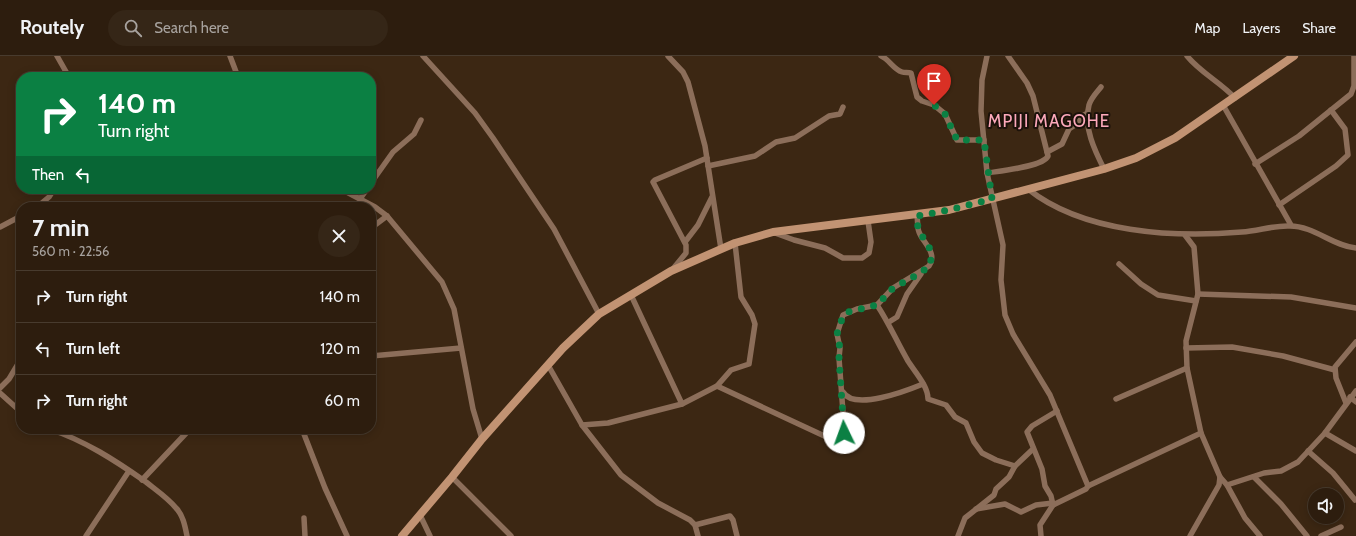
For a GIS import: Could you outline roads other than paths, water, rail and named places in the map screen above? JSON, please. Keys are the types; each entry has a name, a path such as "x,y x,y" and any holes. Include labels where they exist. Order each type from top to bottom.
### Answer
{"street":[{"path":"57,56 66,72"},
{"path":"230,56 236,72"},
{"path":"423,56 475,113 497,144 554,229 599,314"},
{"path":"668,56 683,72 688,82 707,158 721,249"},
{"path":"880,56 902,72 910,72 917,97 922,101 934,105 945,114 957,140 984,140"},
{"path":"987,56 982,80 980,110 987,173 1003,246 1001,280 1005,315 1013,334 1039,374 1057,411 1088,486"},
{"path":"987,173 1036,163 1047,158 1047,152 1033,96 1027,83 1008,56"},
{"path":"1187,56 1206,75 1221,83 1235,98"},
{"path":"402,536 482,439 563,348 599,314 670,272 721,249 773,232 917,216 949,210 1104,169 1158,149 1235,98 1294,56"},
{"path":"1255,164 1299,136 1353,90 1355,57"},
{"path":"1101,86 1092,99 1088,114 1094,148 1104,169"},
{"path":"1223,105 1291,226"},
{"path":"708,166 755,156 776,142 795,138 829,116 840,114 843,107"},
{"path":"1279,205 1336,166 1348,154 1345,129 1331,110"},
{"path":"1047,152 1062,144 1069,129 1078,123 1082,116 1088,114"},
{"path":"376,176 393,152 414,134 420,120"},
{"path":"670,272 686,253 685,242 653,182 707,158"},
{"path":"1028,189 1043,202 1083,218 1145,231 1184,235 1241,232 1291,226 1322,234 1354,247 1356,253"},
{"path":"43,202 51,194"},
{"path":"351,194 366,202"},
{"path":"360,198 363,194"},
{"path":"685,242 698,225 712,197"},
{"path":"376,209 387,216 442,282 454,309 473,409 482,439"},
{"path":"376,224 387,216"},
{"path":"889,322 897,317 907,294 922,272 931,263 932,257 930,249 918,229 917,216"},
{"path":"0,227 16,219"},
{"path":"773,232 794,240 825,248 843,258 862,258 869,253 870,242 868,221"},
{"path":"1184,235 1194,247 1198,294 1189,328 1186,348 1187,368 1201,433 1220,477 1227,485 1245,518 1260,536"},
{"path":"582,425 608,423 682,404 718,386 731,370 749,364 755,324 752,315 740,297 735,244"},
{"path":"1119,264 1141,284 1158,295 1196,301"},
{"path":"718,386 833,440 842,438 844,433 839,358 840,348 837,334 840,320 848,312 877,305 893,288 922,272"},
{"path":"1198,294 1291,297 1356,308"},
{"path":"631,295 682,404"},
{"path":"877,305 889,322 908,360 923,384 928,394 928,399 946,405 955,417 966,423 974,442 982,453 996,460 1015,466"},
{"path":"1348,400 1335,370 1337,364 1356,342"},
{"path":"376,356 461,348"},
{"path":"1186,348 1232,348 1283,356 1335,370"},
{"path":"548,365 582,425 621,475 630,484 658,503 681,514 695,525 698,536"},
{"path":"0,388 16,367"},
{"path":"1116,399 1187,368"},
{"path":"842,390 846,397 851,399 876,398 889,397 923,384"},
{"path":"1227,485 1264,473 1288,468 1298,462 1325,433 1356,391"},
{"path":"0,394 16,408"},
{"path":"1348,400 1356,402"},
{"path":"1041,536 1040,525 1053,504 1051,496 1046,489 1042,469 1027,435 1028,430 1057,411"},
{"path":"975,509 1005,504 1021,512 1036,505 1053,504 1086,490 1088,486 1201,433"},
{"path":"1325,433 1356,450"},
{"path":"65,434 71,436 142,480 178,509 183,519 187,536"},
{"path":"142,480 185,434"},
{"path":"304,434 325,488 347,536"},
{"path":"958,536 962,521 995,493 996,489 1009,477 1015,466 1033,449"},
{"path":"1308,451 1333,473 1355,500"},
{"path":"86,536 128,471"},
{"path":"452,477 511,536"},
{"path":"1190,536 1219,485 1220,477"},
{"path":"1254,477 1281,504 1307,536"},
{"path":"420,515 430,536"},
{"path":"695,525 730,516 733,520 737,536"},
{"path":"304,518 305,536"},
{"path":"1321,536 1341,527"}],"district":[{"name":"MPIJI MAGOHE","path":"1049,121"}]}
